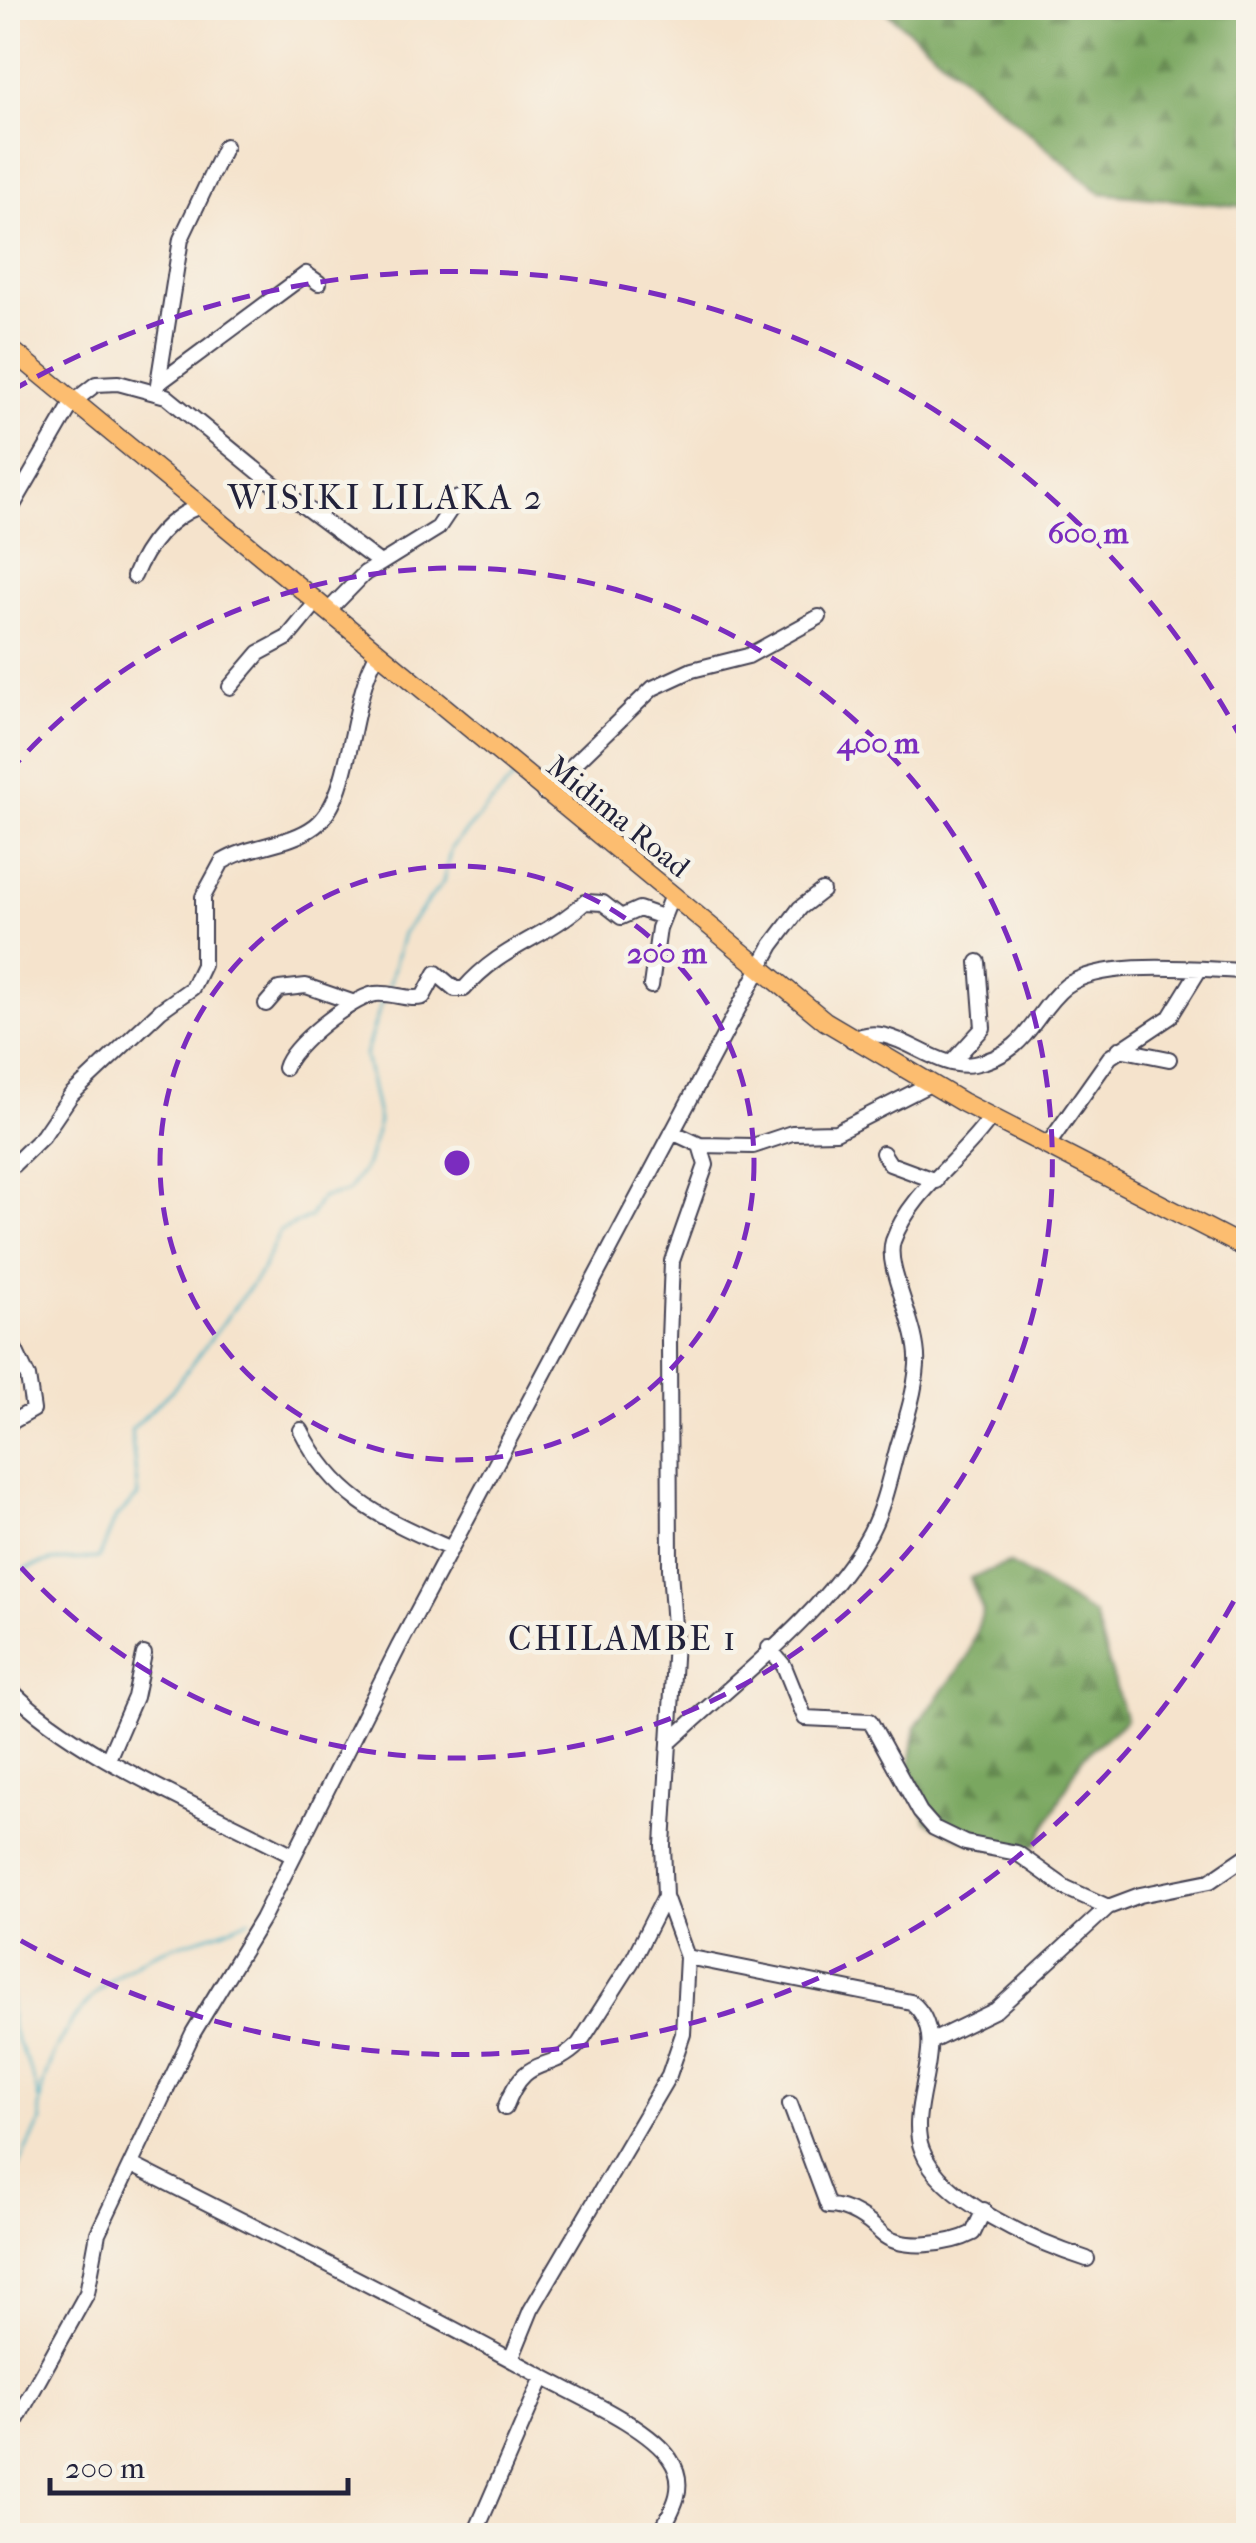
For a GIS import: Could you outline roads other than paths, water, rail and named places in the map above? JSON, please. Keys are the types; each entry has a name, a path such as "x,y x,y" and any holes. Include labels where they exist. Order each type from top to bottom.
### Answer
{"main road":[{"name":"Midima Road","path":"8,347 762,972 852,1040 991,1117 1248,1249"}],"street":[{"path":"158,387 181,239 225,146"},
{"path":"158,387 306,274 319,284"},
{"path":"8,514 44,458 72,402 96,384 158,387 380,563"},
{"path":"230,687 259,654 287,638 380,563 428,536 450,516 458,498"},
{"path":"134,576 142,557 162,532 182,512 200,506"},
{"path":"544,793 653,688 692,670 748,656 819,617"},
{"path":"8,1170 43,1136 71,1095 161,1010 192,988 203,964 204,898 222,862 305,832 326,814 339,783 361,683 378,653"},
{"path":"8,2436 87,2293 98,2232 193,2033 262,1919 451,1550 781,931 822,891"},
{"path":"651,986 662,917 672,895"},
{"path":"286,1068 292,1049 352,1002 374,994 423,997 436,974 455,989 464,990 511,946 567,918 585,902 602,903 621,918 639,909 662,917"},
{"path":"952,1062 983,1028 978,962"},
{"path":"852,1040 864,1033 880,1033 952,1062 983,1062 1018,1043 1066,986 1082,978 1133,970 1248,971"},
{"path":"1048,1146 1118,1049 1170,1017 1200,970"},
{"path":"266,1004 279,989 306,986 352,1002"},
{"path":"1118,1049 1169,1059"},
{"path":"672,1132 700,1145 753,1146 792,1133 848,1129 930,1084"},
{"path":"672,1740 769,1648 848,1565 879,1510 913,1395 918,1362 914,1323 894,1271 892,1243 936,1181 963,1156 991,1117"},
{"path":"511,2359 530,2310 669,2075 683,2034 687,1957 665,1896 663,1845 672,1740 675,1621 667,1418 672,1272 677,1242 706,1166 700,1145"},
{"path":"883,1153 890,1164 936,1181"},
{"path":"8,1335 28,1377 34,1410 8,1424"},
{"path":"300,1430 320,1468 374,1514 451,1550"},
{"path":"769,1648 784,1666 806,1718 870,1721 920,1812 934,1828 965,1843 1017,1853 1066,1888 1108,1908"},
{"path":"109,1758 134,1696 144,1654"},
{"path":"8,1687 30,1710 109,1758 293,1855"},
{"path":"930,2042 996,2010 1048,1958 1108,1908 1140,1895 1210,1882 1248,1855"},
{"path":"505,2108 521,2074 579,2044 631,1962 665,1896"},
{"path":"687,1957 902,1998 921,2011 930,2042 923,2087 922,2151 942,2178 984,2210 1047,2246 1087,2260"},
{"path":"790,2104 828,2206 869,2220 883,2235 917,2244 973,2233 984,2210"},
{"path":"132,2165 511,2359 634,2429 672,2460 677,2474 677,2502 658,2536"},
{"path":"474,2536 543,2377"}],"waterway":[{"path":"388,990 403,933 443,882 451,848 514,778"},
{"path":"8,1598 21,1570 51,1561 99,1558 116,1517 138,1496 131,1430 174,1388 261,1272 280,1231 310,1217 321,1198 347,1192 367,1164 379,1121 365,1055 382,1001"},
{"path":"39,2108 54,2053 67,2029 103,1987 150,1956 250,1919"},
{"path":"8,1962 12,2024 38,2099"},
{"path":"8,2188 41,2121 39,2107"}],"district":[{"name":"WISIKI LILAKA 2","path":"386,497"},
{"name":"CHILAMBE 1","path":"623,1638"}]}
